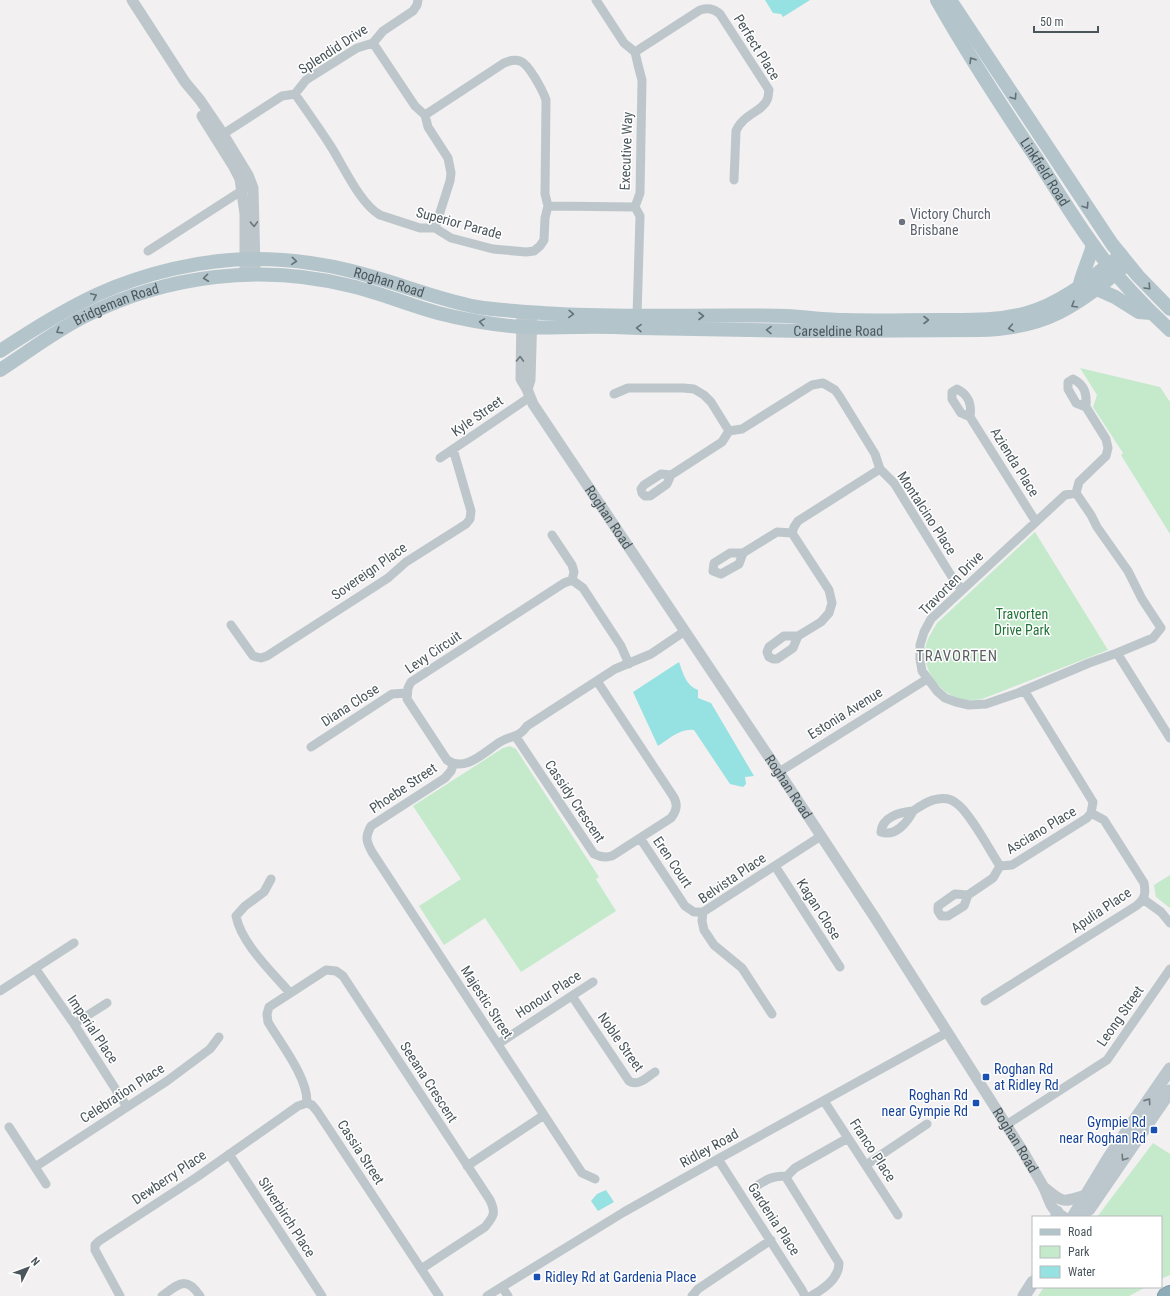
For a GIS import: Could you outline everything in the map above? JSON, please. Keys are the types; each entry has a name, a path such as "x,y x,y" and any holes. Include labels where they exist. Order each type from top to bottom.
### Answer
{"highway":[{"path":"1166,1296 1170,1294"}],"main road":[{"name":"Linkfield Road","path":"937,0 983,77 1094,245 1112,269 1152,313 1170,330"},
{"name":"Linkfield Road","path":"950,0 1098,224 1124,260 1151,291 1170,309"},
{"path":"1079,288 1094,245"},
{"name":"Roghan Road","path":"250,259 295,261 342,268 449,301 487,308 527,312"},
{"name":"Bridgeman Road","path":"0,351 65,310 118,286 180,268 250,259"},
{"name":"Carseldine Road","path":"527,312 637,316 789,316 845,320 993,319 1016,316 1064,298 1124,260"},
{"name":"Carseldine Road","path":"526,327 811,331 992,330 1021,326 1048,318 1074,305 1097,289 1112,269"},
{"name":"Roghan Road","path":"250,275 291,276 329,281 366,290 439,314 477,321 526,327"},
{"name":"Bridgeman Road","path":"0,370 65,327 101,308 122,300 182,282 204,278 250,275"},
{"path":"1097,289 1115,297 1139,312 1152,313"},
{"path":"1075,1216 1108,1159 1170,1069"},
{"path":"1080,1216 1090,1209 1170,1091"},
{"path":"1024,1296 1032,1284"}],"street":[{"path":"132,0 185,82 200,100 220,136 242,165 247,187 245,214 250,259 250,275"},
{"name":"Splendid Drive","path":"220,136 282,96 295,94 306,80 358,48 373,43 383,31 413,11 418,0"},
{"path":"596,0 624,43 636,52"},
{"name":"Perfect Place","path":"636,52 700,10 708,8 720,14 769,90 768,99 764,105 744,118 736,131 734,180"},
{"path":"373,43 415,106 425,115 428,127 448,158 451,173 450,181 435,228"},
{"name":"Executive Way","path":"636,52 642,80 640,193 635,207 640,216 637,316"},
{"name":"Superior Parade","path":"295,94 330,146 362,198 374,212 420,228 435,228 451,238 493,249 530,252 534,251 540,246 544,240 545,218 548,206 545,194 546,100 544,93 525,64 519,61 511,60 504,63 425,115"},
{"path":"148,251 247,187"},
{"path":"548,206 635,207"},
{"name":"Roghan Road","path":"527,312 521,379 536,409 821,836 948,1032 1044,1188 1047,1199 1059,1215"},
{"path":"729,430 742,429 812,385 823,383 835,390 840,397 875,454 880,469"},
{"path":"614,394 628,388 683,388 694,390 704,395 711,402 729,430"},
{"name":"Kyle Street","path":"440,458 529,393"},
{"path":"1076,493 1079,482 1106,456 1108,448 1106,439 1086,407"},
{"name":"Azienda Place","path":"970,417 1036,522"},
{"path":"671,475 722,442 729,430"},
{"name":"Sovereign Place","path":"231,625 253,656 261,658 267,656 388,578 406,562 466,524 470,518 471,511 453,449"},
{"name":"Montalcino Place","path":"792,533 798,521 880,469 894,483 952,577 962,590"},
{"name":"Travorten Drive","path":"1076,493 1091,515 1097,527 1128,571 1142,599 1166,629 1153,638 986,704 969,705 945,698 937,691 922,671 920,645 924,632 931,619 1036,522 1065,495 1076,493"},
{"path":"743,553 777,532 792,533 829,590 832,603 829,613 822,622 798,636"},
{"path":"552,534 572,565 574,572 572,580 583,588 625,651 629,664"},
{"name":"Levy Circuit","path":"453,765 447,760 408,702 407,693 411,682 564,583 572,580"},
{"path":"453,765 465,765 504,740 516,737 527,726 598,680 615,670 651,654 685,631"},
{"path":"1117,653 1170,738"},
{"name":"Estonia Avenue","path":"779,772 927,679"},
{"name":"Cassidy Crescent","path":"516,737 594,854 603,857 612,856 672,818 677,807 676,801 598,680"},
{"name":"Asciano Place","path":"968,895 993,878 1000,866 1012,865 1087,818 1091,813 1093,802 1024,690"},
{"name":"Diana Close","path":"311,747 392,694 407,693"},
{"name":"Phoebe Street","path":"367,833 371,826 445,778 451,771 453,765"},
{"path":"913,811 927,802 937,799 946,799 955,802 965,810 1000,866"},
{"name":"Apulia Place","path":"984,1001 1136,906 1143,899 1146,893 1144,883 1104,820 1091,813"},
{"name":"Majestic Street","path":"367,833 366,842 372,852 582,1173 595,1179"},
{"name":"Belvista Place","path":"772,1014 742,968 714,945 704,930 702,921 703,912 821,836"},
{"name":"Eren Court","path":"640,838 686,906 694,912 703,912"},
{"name":"Kagan Close","path":"775,866 840,967"},
{"path":"271,879 264,892 245,906 236,916 238,926 245,940 290,993"},
{"path":"1143,899 1161,912 1170,923"},
{"path":"0,990 74,943"},
{"name":"Imperial Place","path":"35,968 74,1024 127,1107"},
{"name":"Leong Street","path":"1006,1125 1107,1060 1170,969"},
{"name":"Seeana Crescent","path":"307,1103 306,1090 301,1077 268,1022 267,1014 269,1008 326,970 336,971 343,976 490,1200 494,1210 492,1218 485,1227 421,1269"},
{"name":"Honour Place","path":"498,1044 593,982"},
{"name":"Noble Street","path":"572,996 629,1081 637,1084 655,1072"},
{"path":"74,1024 107,1003"},
{"name":"Ridley Road","path":"488,1296 624,1212 948,1032"},
{"name":"Celebration Place","path":"36,1167 167,1081 210,1049 220,1037"},
{"name":"Franco Place","path":"824,1100 898,1215"},
{"name":"Dewberry Place","path":"120,1296 95,1250 95,1245 197,1177 298,1106 307,1103"},
{"name":"Cassia Street","path":"307,1103 312,1105 317,1111 439,1296"},
{"path":"468,1166 544,1115"},
{"path":"866,1165 927,1124"},
{"path":"9,1127 46,1184"},
{"path":"755,1187 776,1176 787,1176 795,1168 848,1138"},
{"name":"Silverbirch Place","path":"229,1154 322,1296"},
{"name":"Gardenia Place","path":"718,1159 805,1296"},
{"path":"787,1176 787,1179 805,1210 839,1263 839,1269 832,1281 811,1296"},
{"name":"Roghan Road","path":"1044,1188 1056,1198 1063,1201 1068,1201 1086,1195"},
{"path":"692,1296 698,1289 770,1240"},
{"path":"162,1296 180,1284 186,1283 193,1286 200,1296"},
{"path":"502,1287 508,1296"}],"green space":[{"path":"1080,368 1160,387 1170,402 1170,534 1121,455 1123,453 1093,407 1097,395"},
{"name":"Travorten Drive Park","path":"1035,532 1108,650 982,699 967,700 957,698 943,690 928,670 925,654 929,636 937,623"},
{"path":"510,746 516,749 599,877 596,879 616,911 521,972 485,918 444,945 419,906 461,879 413,806 503,748"},
{"path":"1170,875 1170,908 1156,897 1154,885"},
{"path":"1153,1143 1170,1154 1170,1275 1162,1279 1162,1216 1098,1216"},
{"path":"1043,1288 1144,1288 1129,1296 1038,1296"}],"water":[{"path":"765,0 810,0 783,17 781,14 773,13"},
{"path":"679,662 688,682 698,690 698,698 711,703 754,776 745,777 746,784 743,787 730,784 694,730 679,732 658,746 633,692"},
{"path":"606,1190 614,1202 598,1211 591,1201 597,1194"}],"place":[{"name":"Victory Church Brisbane","path":"902,222"},
{"name":"Roghan Rd at Ridley Rd","path":"986,1077"},
{"name":"Roghan Rd near Gympie Rd","path":"976,1103"},
{"name":"Gympie Rd near Roghan Rd","path":"1154,1130"},
{"name":"Ridley Rd at Gardenia Place","path":"537,1277"}],"district":[{"name":"TRAVORTEN","path":"957,656"}]}
